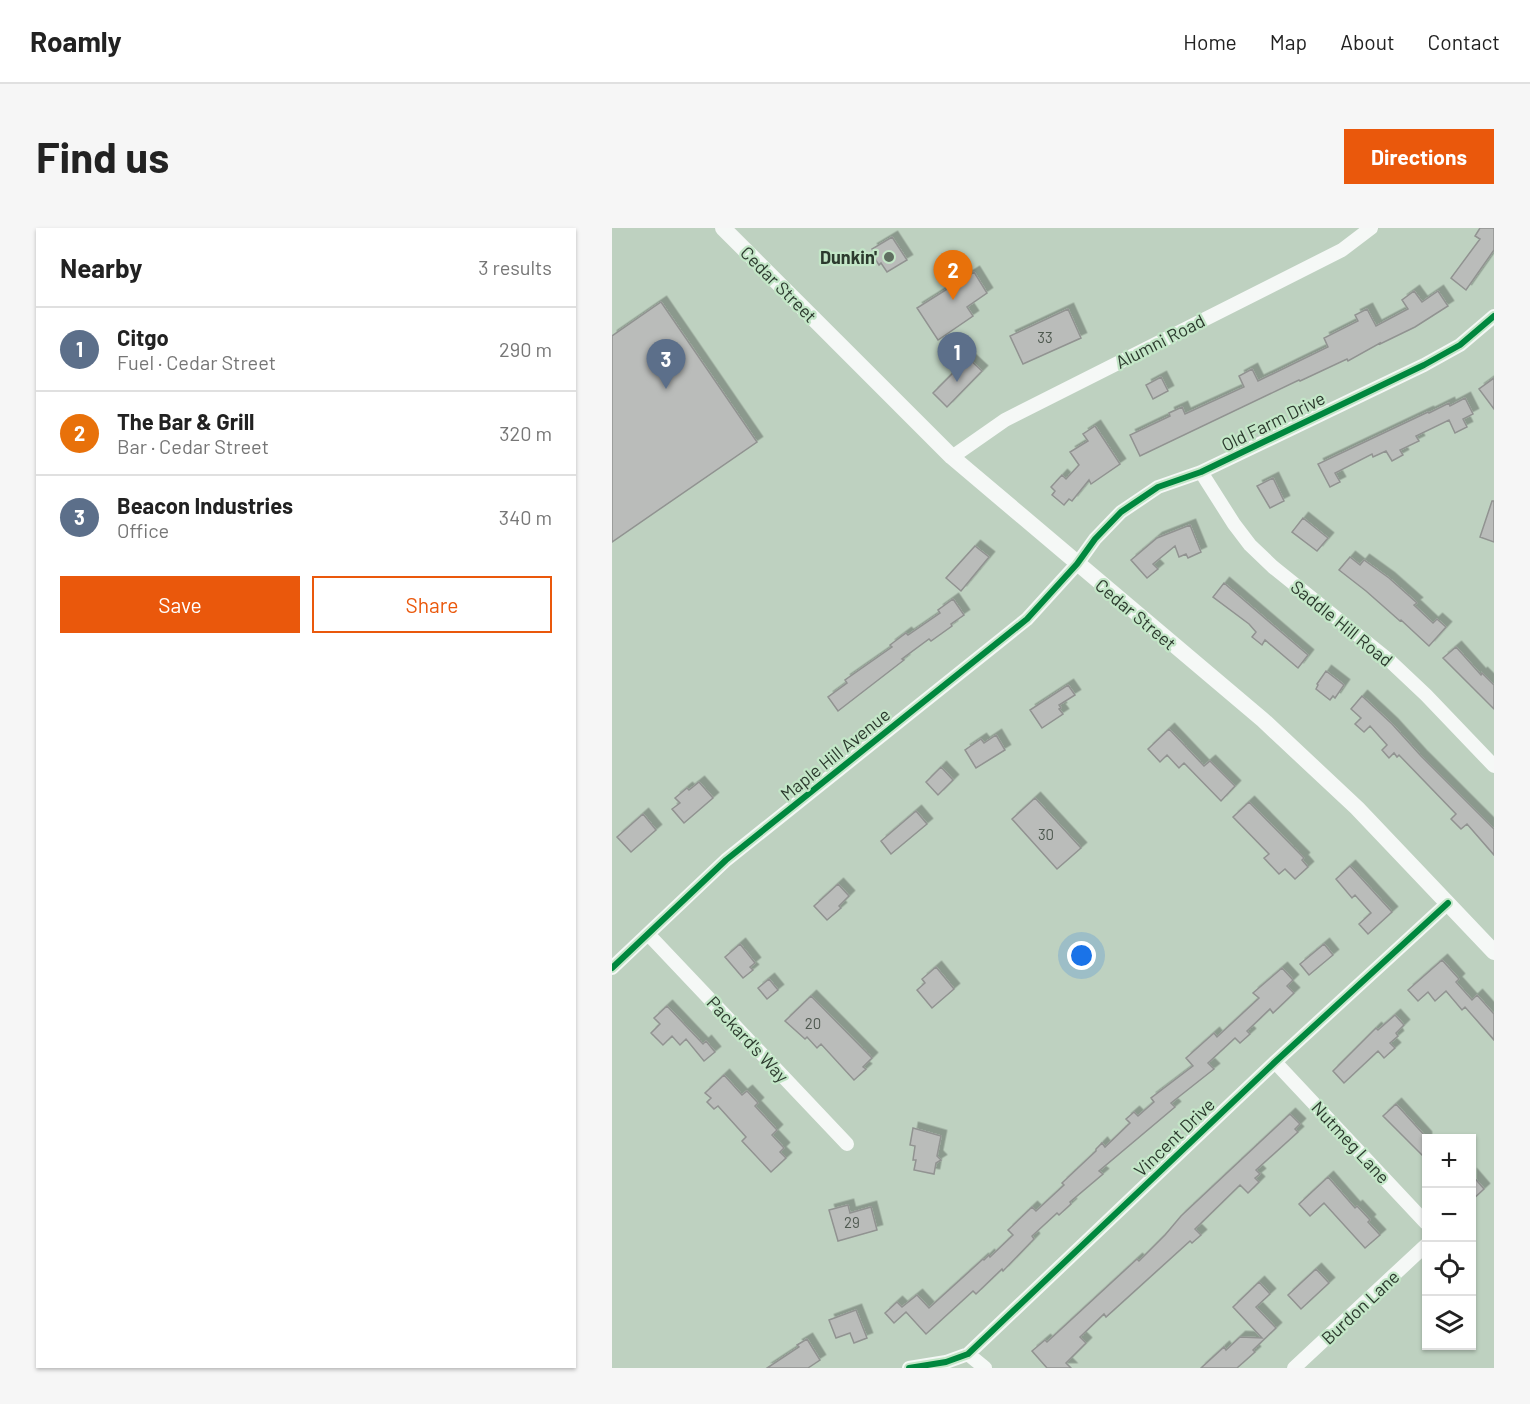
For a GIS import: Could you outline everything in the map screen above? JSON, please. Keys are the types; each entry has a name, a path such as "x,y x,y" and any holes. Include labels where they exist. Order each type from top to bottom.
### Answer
{"main road":[{"name":"Cedar Street","path":"723,228 951,457 1263,720 1357,808 1494,952"}],"street":[{"name":"Alumni Road","path":"951,457 1005,420 1342,250 1371,228"},
{"name":"Old Farm Drive","path":"1077,564 1095,539 1121,512 1158,487 1202,472 1424,365 1460,345 1494,316"},
{"name":"Saddle Hill Road","path":"1202,472 1234,524 1250,545 1273,567 1391,662 1494,766"},
{"name":"Maple Hill Avenue","path":"612,968 726,860 1028,619 1077,564"},
{"name":"Vincent Drive","path":"909,1368 946,1362 968,1354 1275,1062 1448,903"},
{"name":"Packard's Way","path":"648,934 847,1144"},
{"name":"Nutmeg Lane","path":"1275,1062 1422,1219"},
{"name":"Burdon Lane","path":"1294,1368 1422,1249"},
{"path":"968,1354 985,1368"}],"building":[{"path":"1480,228 1494,228 1494,250 1466,290 1451,278 1480,239 1475,236"},
{"name":"Dunkin'","path":"892,237 907,260 887,272 881,263 879,265 872,254 874,253 872,249"},
{"path":"974,272 987,293 967,307 973,316 938,340 917,308"},
{"path":"1414,291 1422,302 1438,291 1448,306 1415,327 1348,361 1347,359 1299,380 1140,456 1130,435 1170,416 1169,413 1182,407 1185,414 1244,387 1239,376 1252,369 1258,381 1328,347 1324,338 1358,321 1355,315 1367,309 1376,326 1408,309 1402,300"},
{"path":"661,302 757,442 612,542 612,336"},
{"path":"1068,309 1081,338 1023,364 1010,336"},
{"path":"968,358 982,371 947,407 933,393"},
{"path":"1161,377 1168,391 1153,399 1146,385"},
{"path":"1494,378 1494,409 1479,389"},
{"path":"1465,398 1473,414 1463,419 1467,427 1455,433 1449,420 1416,436 1419,441 1400,450 1403,455 1392,461 1386,451 1373,457 1372,454 1335,473 1340,482 1330,487 1318,464 1428,412 1449,403 1450,406"},
{"path":"1095,426 1120,464 1091,484 1089,480 1072,501 1069,499 1064,505 1052,495 1055,491 1051,487 1062,475 1066,479 1079,465 1070,452 1088,441 1083,434"},
{"path":"1273,478 1284,501 1270,508 1257,486"},
{"path":"1492,501 1494,501 1494,542 1480,537"},
{"path":"1303,518 1328,538 1317,551 1292,532"},
{"path":"1190,525 1201,552 1188,558 1186,554 1179,557 1175,546 1153,564 1158,569 1147,578 1131,560 1157,538"},
{"path":"975,546 989,557 961,591 946,578"},
{"path":"1350,557 1360,565 1364,560 1389,578 1417,603 1414,605 1433,623 1437,619 1446,627 1429,646 1339,570"},
{"path":"1224,583 1308,655 1298,668 1265,640 1262,645 1252,637 1256,632 1249,624 1213,597"},
{"path":"953,599 964,615 931,641 929,639 902,659 904,660 838,711 828,697 847,683 845,680 892,647 890,645 906,633 908,635 940,613 938,610"},
{"path":"1456,647 1481,675 1482,673 1494,685 1494,709 1443,658"},
{"path":"1326,671 1344,685 1335,698 1333,696 1330,700 1316,689"},
{"path":"1068,685 1075,695 1059,705 1063,714 1042,728 1030,710"},
{"path":"1362,696 1494,829 1494,855 1467,824 1461,829 1451,819 1456,814 1399,755 1397,757 1394,753 1389,758 1382,750 1387,745 1370,726 1364,732 1355,724 1361,718 1351,709"},
{"path":"1169,729 1204,766 1210,761 1235,786 1221,801 1184,763 1179,768 1167,755 1160,762 1148,749"},
{"path":"996,735 1005,750 976,768 965,750 981,739 984,743"},
{"path":"941,767 953,780 938,795 926,782"},
{"path":"699,782 713,798 684,823 672,809 680,803 675,798"},
{"path":"1035,798 1081,848 1057,869 1012,819"},
{"path":"1249,802 1304,858 1302,860 1308,867 1295,879 1285,869 1279,874 1264,858 1269,854 1233,817"},
{"path":"916,811 927,824 891,854 881,841"},
{"path":"643,814 656,830 631,852 617,837"},
{"path":"1350,866 1392,912 1368,934 1359,924 1371,913 1355,895 1352,898 1336,879"},
{"path":"838,884 849,896 839,906 841,908 827,920 814,906"},
{"path":"740,944 755,963 750,967 753,970 743,978 725,957"},
{"path":"1324,944 1333,955 1309,975 1300,964"},
{"path":"1442,960 1459,979 1456,982 1472,1000 1477,995 1494,1014 1494,1040 1465,1007 1462,1010 1446,991 1435,1001 1428,992 1418,1001 1408,990"},
{"path":"936,967 954,989 932,1008 917,990 925,983 922,979"},
{"path":"1282,968 1293,980 1287,986 1294,993 1273,1013 1270,1009 1247,1031 1250,1034 1240,1043 1235,1038 1208,1063 1214,1069 1171,1103 1175,1107 1099,1171 1103,1174 1070,1202 1071,1204 1059,1215 1057,1213 1032,1236 1034,1239 1003,1271 1002,1269 976,1294 973,1291 926,1334 906,1312 894,1323 885,1313 897,1302 902,1307 917,1295 929,1308 983,1259 989,1255 990,1257 1013,1235 1008,1230 1032,1207 1036,1211 1064,1185 1062,1183 1102,1143 1105,1147 1130,1123 1126,1119 1134,1112 1138,1116 1154,1102 1151,1098 1193,1066 1186,1058 1214,1033 1217,1037 1259,998 1253,993"},
{"path":"769,979 778,990 767,999 758,988"},
{"path":"811,996 872,1058 863,1067 866,1069 854,1080 821,1044 817,1048 807,1037 805,1039 785,1021"},
{"path":"667,1006 703,1044 706,1041 715,1052 704,1061 686,1039 680,1045 672,1036 663,1045 651,1033 660,1024 654,1018"},
{"path":"1395,1015 1404,1025 1396,1033 1398,1036 1390,1043 1395,1048 1384,1058 1378,1051 1344,1083 1333,1071 1376,1028 1378,1030"},
{"path":"724,1075 742,1095 747,1091 758,1103 755,1106 777,1130 772,1135 784,1148 780,1152 786,1158 771,1172 742,1141 746,1137 718,1106 714,1109 707,1102 711,1098 705,1093"},
{"path":"1396,1104 1423,1134 1422,1155 1383,1116"},
{"path":"1290,1114 1300,1124 1295,1129 1298,1132 1256,1170 1260,1174 1255,1178 1259,1182 1248,1193 1240,1185 1195,1229 1201,1235 1192,1243 1190,1241 1106,1317 1104,1314 1080,1337 1086,1343 1066,1363 1071,1368 1047,1368 1032,1351 1045,1340 1047,1342 1137,1259 1139,1261 1181,1216"},
{"path":"913,1128 941,1136 937,1156 941,1160 936,1163 934,1174 914,1170 915,1146 910,1145"},
{"path":"1328,1177 1355,1208 1357,1206 1370,1220 1368,1222 1380,1235 1365,1248 1324,1203 1310,1216 1299,1204"},
{"path":"1476,1180 1484,1189 1476,1196"},
{"path":"848,1205 850,1213 871,1207 877,1230 838,1241 829,1210"},
{"path":"1316,1269 1329,1283 1301,1309 1288,1295"},
{"path":"1259,1282 1270,1294 1256,1307 1276,1328 1237,1368 1201,1368 1224,1347 1226,1350 1240,1337 1262,1338 1233,1307"},
{"path":"856,1310 867,1338 854,1343 850,1333 836,1338 829,1320"},
{"path":"807,1339 820,1360 808,1368 767,1368 799,1347 797,1345"}],"cycle path":[{"path":"612,968 726,860 1027,619 1121,512 1158,487 1201,472 1424,365 1460,345 1494,316"},
{"path":"909,1368 946,1362 968,1354 1275,1062 1448,903"}],"place":[{"name":"Dunkin'","path":"889,257"},
{"name":"The Bar & Grill","path":"953,300"},
{"name":"Citgo","path":"957,382"},
{"name":"Beacon Industries","path":"666,389"}]}
